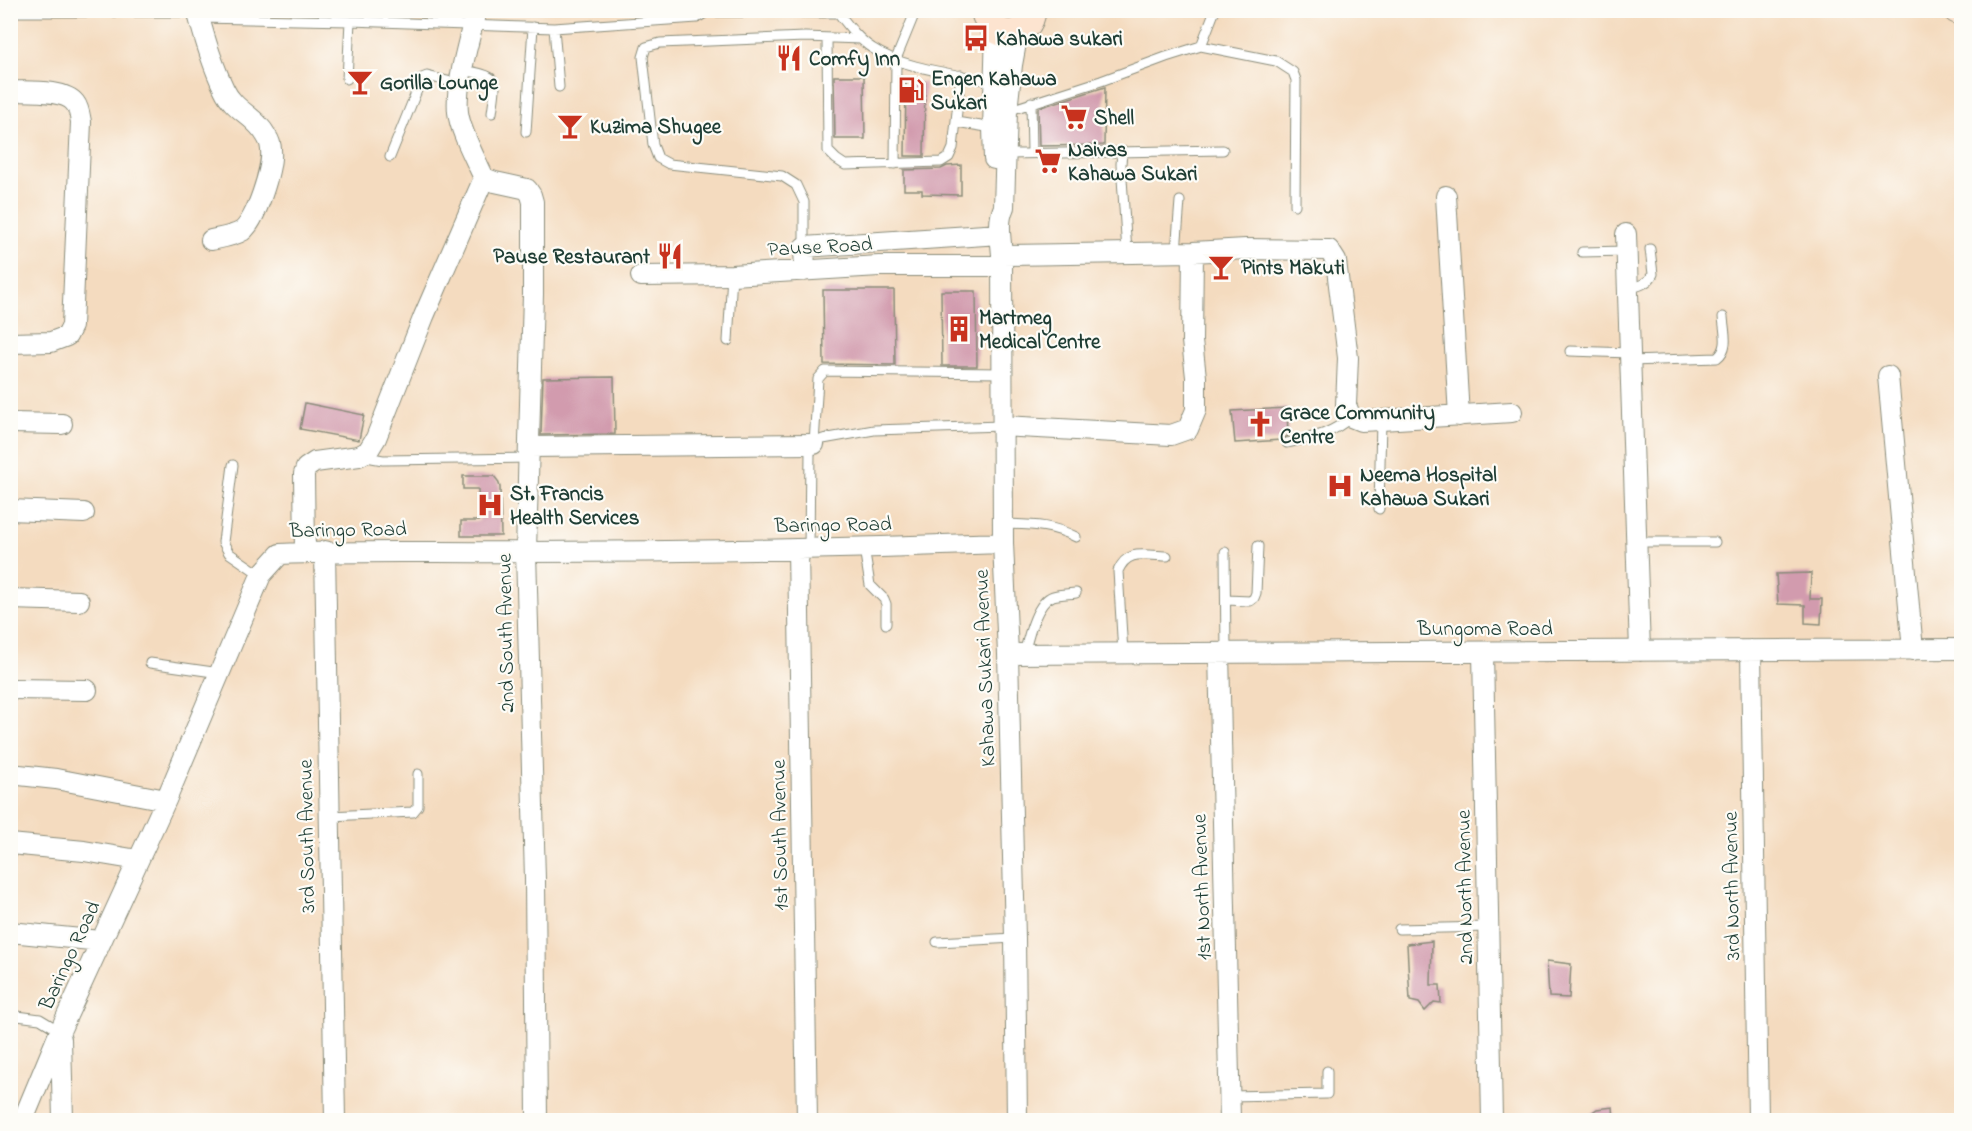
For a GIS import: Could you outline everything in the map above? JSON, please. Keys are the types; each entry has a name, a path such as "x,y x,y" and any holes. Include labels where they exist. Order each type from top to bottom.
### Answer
{"main road":[{"path":"1957,10 1962,10"}],"street":[{"path":"198,13 207,47 232,103 259,125 272,149 264,188 253,217 241,231 211,240"},
{"path":"305,553 304,474 306,468 315,462 359,456 368,451 376,438 424,316 484,178 471,151 458,114 462,77 475,18"},
{"name":"Kahawa Sukari Avenue","path":"1000,214 996,209 994,82 1007,21"},
{"name":"Kahawa Sukari Avenue","path":"1007,21 1011,65 1004,207 1000,214 1000,234 1003,533 1016,654 1017,1120"},
{"path":"10,91 60,94 77,105 81,122 72,326 67,336 51,342 10,343"},
{"name":"2nd South Avenue","path":"484,178 527,189 532,202 533,294 526,552 535,879 537,1120"},
{"path":"1446,196 1460,416"},
{"path":"805,271 804,247 1000,234"},
{"path":"1627,243 1640,651"},
{"name":"Pause Road","path":"641,276 732,275 1127,252 1246,249 1329,250 1336,261 1348,358 1346,405 1351,417"},
{"path":"1002,426 1171,435 1188,429 1196,410 1196,377 1185,252"},
{"path":"1888,376 1913,650"},
{"path":"1351,417 1361,421 1512,412"},
{"path":"10,423 62,424"},
{"path":"529,452 814,444"},
{"path":"10,510 84,513"},
{"name":"Baringo Road","path":"23,1120 60,1030 166,800 261,575 280,554 325,551 804,550 864,548 1003,533"},
{"name":"1st South Avenue","path":"804,550 807,1120"},
{"name":"3rd South Avenue","path":"325,551 335,1120"},
{"path":"10,598 79,601"},
{"name":"Bungoma Road","path":"1016,654 1962,649"},
{"name":"3rd North Avenue","path":"1751,650 1758,1120"},
{"name":"2nd North Avenue","path":"1483,652 1492,1120"},
{"name":"1st North Avenue","path":"1223,653 1230,1120"},
{"path":"10,689 87,690"},
{"path":"10,774 56,779 166,800"},
{"path":"10,844 84,851 138,860"},
{"path":"10,932 101,941"},
{"path":"60,1030 63,1120"}],"lane":[{"path":"895,164 896,59 916,10"},
{"path":"1201,46 1215,10"},
{"path":"10,12 198,13 350,21 475,18 554,28 697,18 710,11 837,12 861,39 882,54 917,67 994,82"},
{"path":"347,79 350,21"},
{"path":"526,132 533,27"},
{"path":"554,28 559,87"},
{"path":"804,247 804,202 796,185 782,176 669,164 658,158 653,144 643,57 646,47 660,43 805,37 861,39"},
{"path":"827,38 828,151 846,165 941,162 949,157 953,148 961,75"},
{"path":"1007,111 1201,46 1276,61 1293,72 1296,80 1295,205"},
{"path":"390,157 422,78 427,76 489,76 496,83 492,113"},
{"path":"1031,102 1032,153"},
{"path":"956,122 993,128"},
{"path":"1006,154 1223,150"},
{"path":"1122,152 1127,252"},
{"path":"1180,201 1185,252"},
{"path":"1582,252 1627,243"},
{"path":"1628,289 1647,282 1651,278 1653,274 1650,249"},
{"path":"728,341 732,275"},
{"path":"1570,351 1630,357 1717,358 1724,353 1726,346 1723,317"},
{"path":"804,550 810,452 814,444 820,374 825,371 1002,373"},
{"path":"1287,443 1331,432 1351,417"},
{"path":"1378,509 1381,420"},
{"path":"814,444 823,440 874,430 1002,426"},
{"path":"359,456 383,460 529,452"},
{"path":"233,465 223,542 229,553 261,575"},
{"path":"1003,533 1048,526 1076,537"},
{"path":"1637,542 1715,542"},
{"path":"1226,600 1250,601 1254,598 1258,546"},
{"path":"864,548 870,585 886,604 886,624"},
{"path":"1223,653 1226,600 1225,552"},
{"path":"1123,653 1118,571 1123,561 1130,555 1167,556"},
{"path":"1016,654 1046,599 1054,595 1076,593"},
{"path":"150,663 220,673"},
{"path":"330,816 412,812 418,806 418,774"},
{"path":"1399,929 1488,927"},
{"path":"937,942 1016,939"},
{"path":"10,1015 40,1019 60,1030"},
{"path":"1230,1096 1327,1094 1327,1071"}],"building":[{"path":"834,76 864,76 865,139 835,139"},
{"path":"906,82 925,82 924,156 905,156"},
{"path":"1105,87 1104,145 1039,146 1038,108"},
{"path":"961,165 961,195 922,194 922,190 904,190 904,170 941,169"},
{"path":"823,290 894,290 895,365 824,364"},
{"name":"Martmeg Medical Centre","path":"941,291 976,291 977,366 942,366"},
{"path":"614,377 615,434 541,435 543,378"},
{"path":"305,403 364,415 359,440 300,429"},
{"name":"Grace Community Centre","path":"1287,408 1288,436 1281,440 1235,443 1232,411"},
{"name":"St. Francis Health Services","path":"463,476 494,476 498,481 501,536 461,536 461,521 479,521 478,489 463,489"},
{"path":"1811,573 1810,599 1822,599 1821,624 1805,623 1805,605 1778,604 1776,574"},
{"path":"1432,941 1431,985 1440,985 1441,1003 1434,1002 1425,1011 1419,1003 1410,1001 1407,944"},
{"path":"1547,961 1571,964 1569,998 1549,997"},
{"path":"1613,1107 1614,1120 1581,1120 1597,1109"}],"place":[{"name":"Kahawa sukari","path":"976,38"},
{"name":"Comfy Inn","path":"789,58"},
{"name":"Gorilla Lounge","path":"360,82"},
{"name":"Engen Kahawa Sukari","path":"911,90"},
{"name":"Shell","path":"1074,117"},
{"name":"Kuzima Shugee","path":"570,126"},
{"name":"Naivas Kahawa Sukari","path":"1048,161"},
{"name":"Pause Restaurant","path":"670,256"},
{"name":"Pints Makuti","path":"1221,267"},
{"name":"Martmeg Medical Centre","path":"959,329"},
{"name":"Grace Community Centre","path":"1260,424"},
{"name":"Neema Hospital Kahawa Sukari","path":"1340,486"},
{"name":"St. Francis Health Services","path":"490,505"}]}
